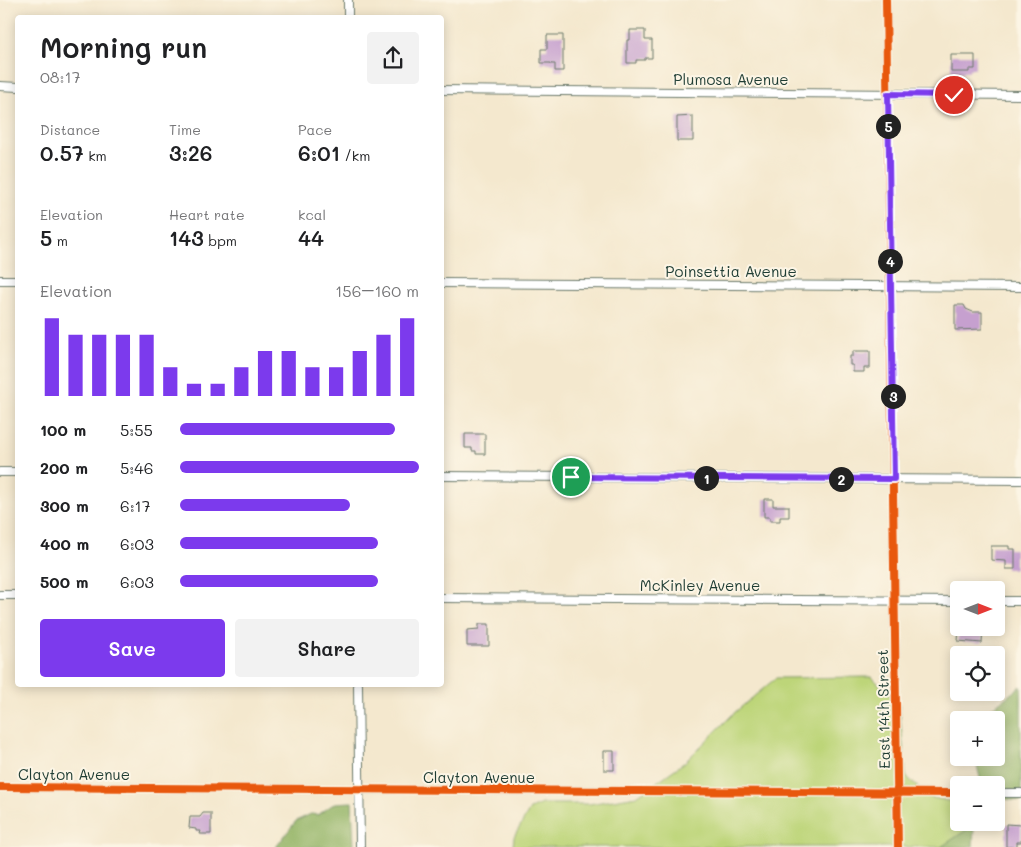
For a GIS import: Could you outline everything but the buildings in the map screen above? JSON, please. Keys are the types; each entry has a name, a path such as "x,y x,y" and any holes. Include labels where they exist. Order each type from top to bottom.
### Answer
{"street":[{"path":"348,0 348,15"},
{"name":"East 14th Street","path":"886,0 898,847"},
{"path":"0,86 15,86"},
{"name":"Plumosa Avenue","path":"444,90 1021,95"},
{"path":"0,280 15,280"},
{"name":"Poinsettia Avenue","path":"444,283 1021,287"},
{"path":"0,472 15,472"},
{"path":"444,476 1021,480"},
{"path":"0,595 15,595"},
{"name":"McKinley Avenue","path":"444,598 950,601"},
{"path":"1005,601 1021,601"},
{"path":"358,687 360,847"},
{"name":"Clayton Avenue","path":"0,787 950,793"},
{"path":"1005,793 1021,793"}],"green space":[{"path":"872,677 899,704 906,776 928,797 950,801 950,831 965,831 941,847 513,847 514,837 530,809 542,804 589,804 637,796 685,762 733,714 776,678"},
{"path":"1021,686 1021,801 1005,799 1005,776 980,776 977,766 1005,766 1005,711 988,711 1001,701 1005,701 1005,698"},
{"path":"352,802 354,847 276,847 296,821 311,814 318,815 335,803"},
{"path":"965,831 974,831 973,847 941,847"}],"cycle path":[{"path":"886,0 898,847"},
{"path":"0,787 950,793"}],"route":[{"path":"571,477 894,479 888,94 954,95"}]}
